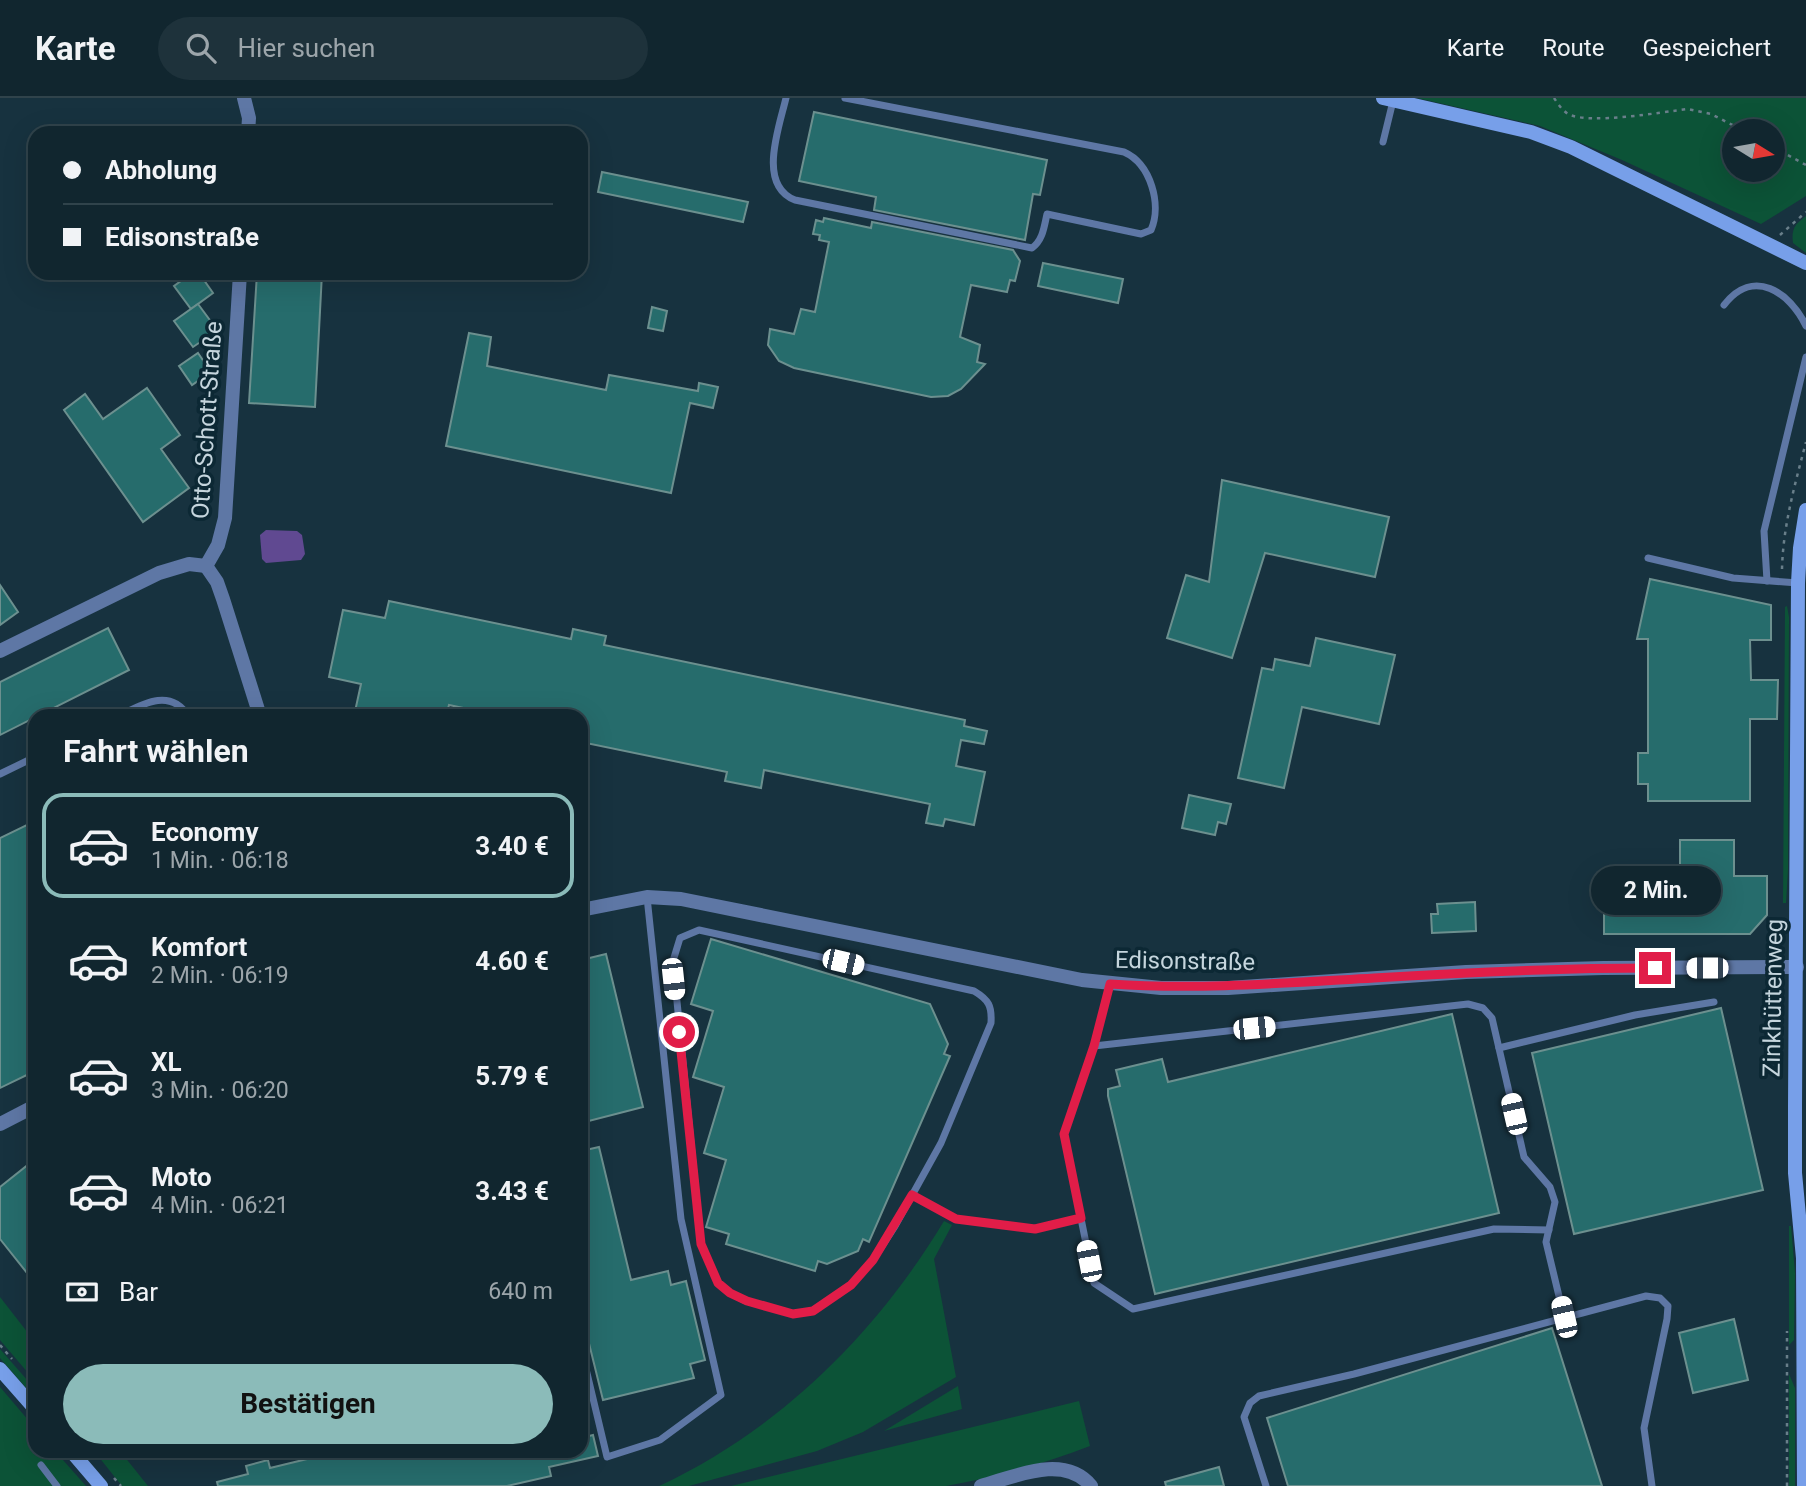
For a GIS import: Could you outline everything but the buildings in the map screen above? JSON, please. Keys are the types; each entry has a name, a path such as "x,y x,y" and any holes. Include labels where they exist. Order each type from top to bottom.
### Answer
{"street":[{"path":"244,98 248,126"},
{"path":"1388,99 1531,132 1571,147 1806,263"},
{"name":"Otto-Schott-Straße","path":"206,566 218,545 225,518 240,280"},
{"name":"Zinkhüttenweg","path":"1804,1486 1803,1258 1795,1173 1798,583 1806,510"},
{"path":"0,651 159,573 189,564 206,566 220,590 258,709"},
{"name":"Edisonstraße","path":"588,908 648,897 681,899 1034,971 1110,984 1161,988 1228,988 1466,972 1797,967"},
{"path":"0,1124 28,1110"},
{"path":"0,1369 28,1401"},
{"path":"77,1458 101,1486"},
{"path":"981,1486 1039,1470 1057,1468 1085,1478 1091,1486"}],"lane":[{"path":"786,98 774,151 774,168 778,189 795,200 1032,248 1038,244 1043,234 1047,214 1141,234 1151,230 1156,210 1154,192 1141,164 1134,156 845,98"},
{"path":"1383,142 1388,99"},
{"path":"1724,306 1732,295 1742,289 1765,287 1785,296 1806,326"},
{"path":"1767,581 1764,530 1806,357"},
{"path":"1648,558 1733,578 1798,583"},
{"path":"133,709 152,700 171,701 182,709"},
{"path":"0,774 28,760"},
{"path":"588,1377 607,1457 660,1440 721,1395 681,1219 648,897"},
{"path":"699,930 974,991 985,998 992,1007 991,1023 941,1143 912,1195 873,1260 851,1285 813,1311 793,1314 758,1304 730,1293 718,1283 701,1244 695,1191 673,979 673,961 680,938 699,930"},
{"path":"1110,984 1094,1046 1064,1134 1094,1283 1133,1309 1494,1228 1549,1230"},
{"path":"1499,1048 1635,1015 1714,1002"},
{"path":"1094,1046 1468,1004 1483,1008 1492,1017 1524,1157 1550,1188 1555,1202 1546,1242 1564,1317"},
{"path":"912,1195 956,1219 1035,1229 1081,1218"},
{"path":"1266,1486 1244,1417 1250,1403 1259,1396 1354,1374 1646,1296 1660,1298 1668,1306 1644,1427 1652,1486"},
{"path":"41,1465 57,1486"}],"path":[{"path":"1554,98 1568,114 1579,118 1700,110 1722,120"},
{"path":"1785,154 1806,165"},
{"path":"1772,244 1806,212"},
{"path":"1787,1322 1787,1486"}],"green space":[{"path":"1417,98 1806,98 1806,196 1761,224 1622,160 1540,126"},
{"path":"1806,216 1806,253 1793,243 1793,234 1795,227"},
{"path":"1787,606 1788,870 1786,903 1783,903 1785,607"},
{"path":"944,1221 952,1225 934,1259 956,1377 863,1432 817,1451 689,1486 659,1486 745,1437 821,1375 856,1340 888,1302"},
{"path":"1789,1226 1795,1273 1794,1340 1789,1345"},
{"path":"0,1297 28,1333 28,1373 0,1340"},
{"path":"0,1349 28,1381 28,1390 0,1358"},
{"path":"1789,1374 1795,1388 1795,1486 1789,1486"},
{"path":"958,1386 962,1409 884,1431"},
{"path":"0,1387 28,1420 28,1458 61,1458 86,1486 0,1486"},
{"path":"1079,1401 1090,1446 1001,1474 946,1486 731,1486"},
{"path":"100,1458 126,1458 148,1486 122,1486"}],"shaded area":[{"path":"266,530 297,531 302,535 305,554 301,560 266,563 262,559 260,535"}],"route":[{"path":"679,1032 701,1244 718,1283 730,1293 747,1301 793,1314 813,1311 851,1285 873,1260 912,1195 956,1219 1035,1229 1081,1218 1064,1134 1094,1046 1110,984 1161,988 1228,988 1466,972 1655,968"}]}
